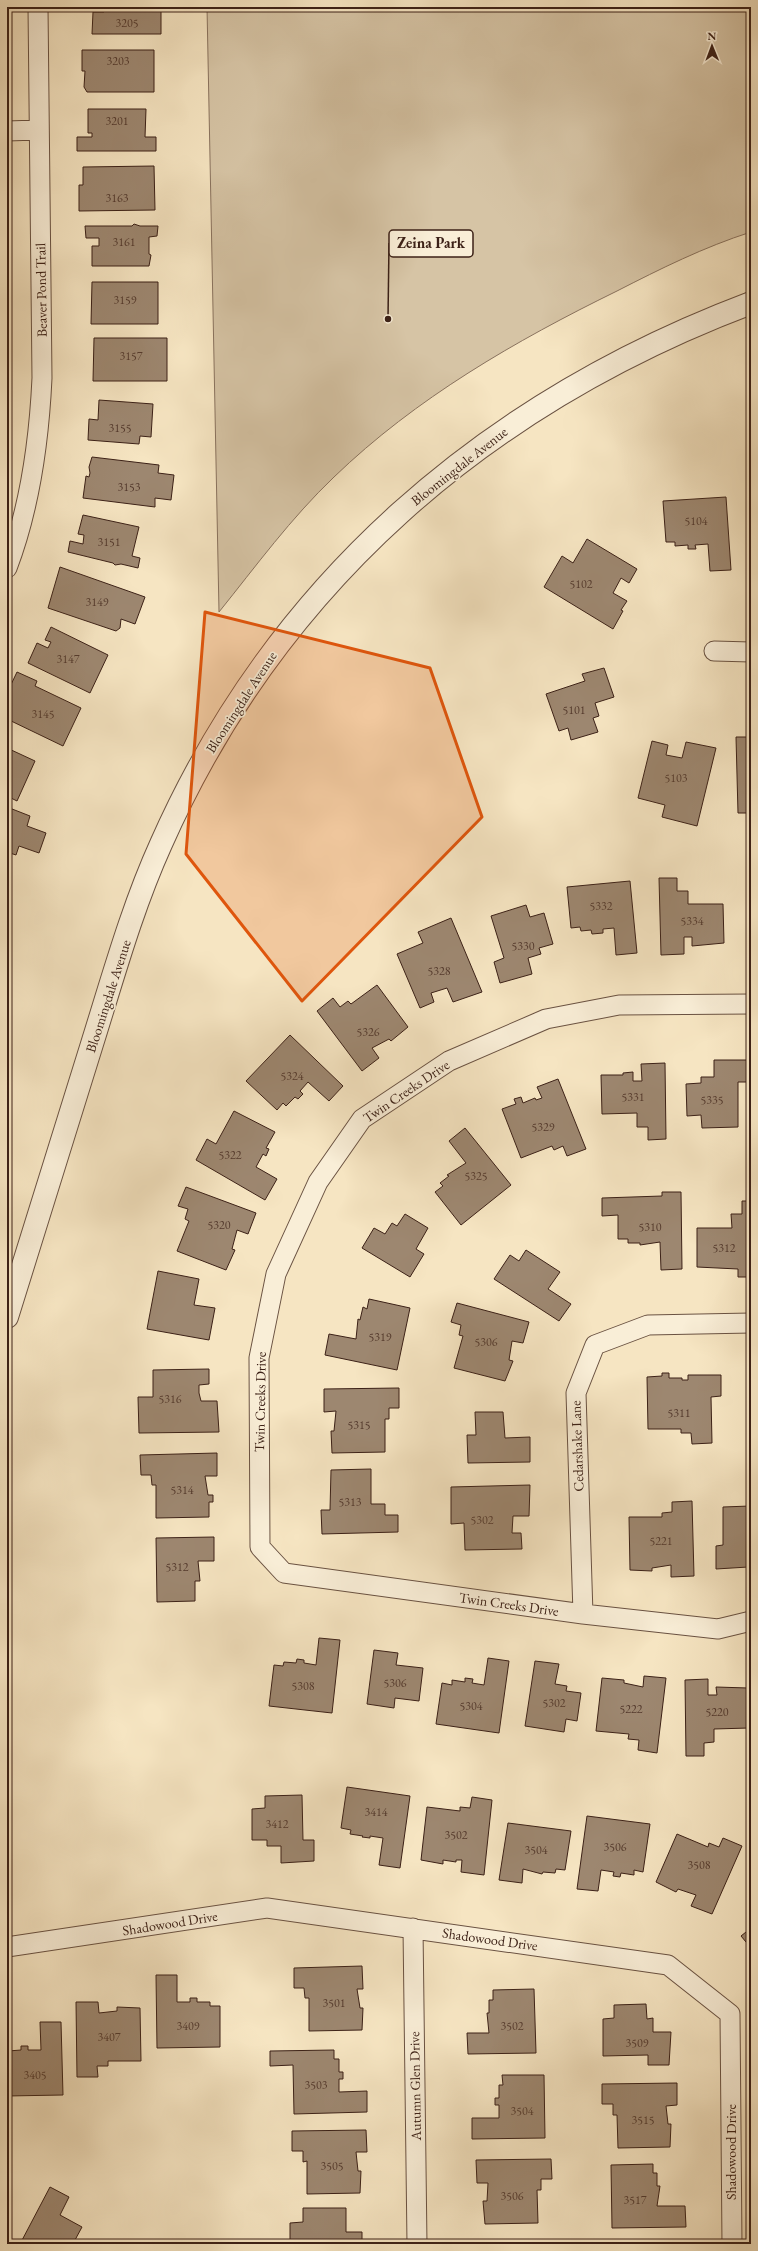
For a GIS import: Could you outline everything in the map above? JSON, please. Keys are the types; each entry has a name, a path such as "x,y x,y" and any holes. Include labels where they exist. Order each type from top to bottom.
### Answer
{"street":[{"name":"Beaver Pond Trail","path":"7,568 28,493 41,405 42,351 38,130 38,7"},
{"path":"7,131 38,130"},
{"name":"Bloomingdale Avenue","path":"7,1317 105,1001 139,900 159,848 184,794 215,739 278,646 328,585 385,526 446,473 478,448 544,403 598,372 683,330 751,302"},
{"path":"714,651 751,652"},
{"name":"Twin Creeks Drive","path":"751,1004 619,1005 546,1019 449,1061 362,1119 318,1182 276,1274 259,1358 260,1547 284,1573 583,1614 718,1629 751,1621"},
{"name":"Cedarshake Lane","path":"583,1614 576,1393 595,1344 648,1325 751,1323"},
{"name":"Shadowood Drive","path":"7,1948 267,1908 668,1965 730,2014 732,2244"},
{"name":"Autumn Glen Drive","path":"414,1928 417,2244"}],"highlighted area":[{"path":"205,612 430,668 482,817 302,1001 186,854"}],"shaded area":[{"path":"207,7 751,7 751,232 716,244 682,259 541,330 468,373 398,422 366,448 318,493 274,543 219,612"}],"building":[{"path":"104,7 161,7 161,34 92,34 93,12 104,12"},
{"path":"82,50 154,50 154,92 87,92 84,87 85,71 82,71"},
{"path":"88,109 146,109 145,137 156,137 156,151 77,151 77,137 92,137 92,133 88,133"},
{"path":"154,166 155,210 79,211 79,185 83,185 83,167"},
{"path":"134,224 140,226 158,226 157,236 149,237 149,254 151,255 149,266 92,266 92,246 99,246 99,238 86,238 85,226 132,226"},
{"path":"92,282 158,282 158,324 91,324"},
{"path":"94,338 167,338 167,381 93,381"},
{"path":"99,400 153,404 151,437 140,436 139,444 88,440 89,419 98,420"},
{"path":"92,457 159,465 158,473 174,475 171,500 155,498 155,507 83,498 86,476 89,477 89,467"},
{"path":"726,497 731,570 710,571 708,544 695,545 696,549 688,549 688,545 675,546 675,542 666,542 663,501"},
{"path":"83,515 139,527 132,556 140,558 138,568 121,564 115,565 113,563 68,552 70,541 83,544 84,535 78,534"},
{"path":"587,539 637,569 629,583 621,578 613,593 627,601 621,610 623,611 613,629 544,587 562,556 573,563"},
{"path":"60,567 145,597 135,624 121,619 120,628 116,631 48,608"},
{"path":"51,627 108,655 90,693 28,663 37,643 48,648 51,642 45,640"},
{"path":"604,668 614,697 595,703 599,716 593,718 598,732 571,740 568,728 559,731 546,694 585,681 582,674"},
{"path":"17,672 37,681 35,686 81,708 63,746 7,719 7,693"},
{"path":"736,737 751,737 751,813 738,813"},
{"path":"652,741 668,745 666,755 682,758 686,742 716,748 697,826 662,817 665,805 638,798"},
{"path":"7,748 35,761 17,801 7,796"},
{"path":"7,807 30,816 27,826 46,833 39,853 19,846 16,855 7,852"},
{"path":"659,878 677,878 677,891 688,891 688,904 723,904 724,943 692,946 692,937 684,937 684,954 661,955"},
{"path":"630,881 637,953 616,955 614,928 603,929 603,933 592,934 591,930 581,931 580,927 571,928 567,887"},
{"path":"526,905 530,917 544,913 553,944 539,948 541,954 528,958 532,974 500,983 494,962 504,958 491,916"},
{"path":"451,918 482,992 453,1002 447,988 431,993 434,1002 420,1008 397,954 423,943 418,932"},
{"path":"377,985 408,1027 391,1041 389,1039 372,1048 379,1058 362,1071 317,1011 333,998 340,1007 348,1001 351,1004"},
{"path":"290,1035 343,1086 329,1101 308,1082 300,1091 303,1094 298,1099 295,1097 286,1106 283,1103 277,1110 246,1081"},
{"path":"714,1060 748,1060 748,1082 738,1082 738,1127 702,1128 701,1115 687,1116 686,1084 701,1083 701,1077 714,1077"},
{"path":"665,1063 666,1139 648,1140 648,1127 637,1127 637,1113 602,1114 601,1075 623,1075 623,1073 633,1072 633,1081 642,1081 641,1064"},
{"path":"558,1079 586,1149 567,1156 563,1146 554,1150 552,1146 521,1158 502,1109 516,1104 514,1099 521,1097 523,1103 535,1098 536,1100 542,1098 537,1087"},
{"path":"234,1111 275,1132 266,1148 269,1149 266,1156 263,1154 256,1167 277,1179 265,1200 196,1160 207,1139 216,1144"},
{"path":"465,1128 511,1185 461,1225 435,1192 443,1186 440,1183 449,1176 447,1175 466,1163 449,1141"},
{"path":"186,1187 256,1213 248,1234 237,1230 232,1249 235,1250 226,1270 177,1251 189,1221 185,1219 188,1209 178,1206"},
{"path":"662,1192 681,1192 682,1269 661,1270 660,1242 640,1245 640,1243 628,1243 628,1239 618,1239 618,1215 602,1216 602,1198 662,1196"},
{"path":"742,1201 751,1201 751,1277 738,1277 738,1269 697,1267 697,1228 732,1228 731,1214 742,1214"},
{"path":"405,1214 428,1228 416,1249 424,1254 410,1277 362,1248 374,1228 385,1234 392,1223 397,1226"},
{"path":"526,1250 560,1272 548,1289 571,1304 559,1321 494,1279 510,1255 519,1261"},
{"path":"158,1271 199,1279 194,1305 215,1308 209,1340 147,1329"},
{"path":"369,1299 410,1308 397,1370 325,1355 329,1334 356,1339 358,1319 360,1320 363,1307 367,1309"},
{"path":"457,1303 529,1322 523,1343 512,1341 509,1360 513,1361 505,1381 454,1368 463,1336 459,1335 461,1325 451,1322"},
{"path":"209,1369 209,1384 199,1385 199,1393 201,1401 217,1401 219,1432 139,1433 138,1397 153,1397 153,1370"},
{"path":"662,1373 669,1373 669,1378 682,1378 682,1380 688,1380 688,1375 721,1375 721,1396 711,1397 712,1443 692,1444 691,1433 681,1433 681,1429 648,1429 647,1377 662,1376"},
{"path":"399,1388 399,1408 389,1408 389,1419 385,1419 385,1452 332,1453 331,1431 334,1431 336,1411 324,1412 324,1389"},
{"path":"748,1409 751,1409 751,1450 749,1450"},
{"path":"475,1412 503,1412 505,1438 530,1437 530,1462 468,1463 467,1435 476,1435"},
{"path":"217,1453 217,1476 205,1476 208,1495 213,1495 213,1502 209,1502 209,1517 156,1518 156,1485 152,1485 151,1475 141,1475 140,1455"},
{"path":"371,1469 371,1504 385,1504 385,1515 398,1515 398,1532 322,1534 321,1510 330,1510 331,1470"},
{"path":"530,1485 529,1516 513,1516 512,1533 521,1533 522,1549 465,1550 464,1523 451,1524 451,1487"},
{"path":"692,1501 694,1576 671,1577 671,1565 652,1568 652,1571 630,1570 629,1517 662,1517 662,1513 672,1512 672,1502"},
{"path":"750,1506 751,1548 747,1548 748,1567 716,1569 716,1546 723,1545 723,1507"},
{"path":"214,1537 214,1561 198,1561 200,1581 195,1581 195,1601 157,1602 156,1538"},
{"path":"319,1638 340,1640 332,1713 269,1706 274,1665 283,1666 284,1662 296,1663 297,1659 304,1660 304,1663 316,1665"},
{"path":"374,1650 398,1653 396,1665 423,1668 419,1701 395,1698 394,1708 367,1704"},
{"path":"488,1658 509,1661 499,1733 436,1724 442,1683 452,1685 452,1680 465,1682 465,1678 473,1679 472,1683 484,1685"},
{"path":"535,1661 559,1664 555,1684 567,1686 566,1691 581,1693 577,1721 566,1719 564,1732 525,1726"},
{"path":"644,1676 666,1678 657,1753 638,1750 639,1740 628,1739 629,1734 596,1731 602,1678 624,1680 624,1683 643,1687"},
{"path":"708,1679 708,1695 717,1695 716,1687 748,1688 749,1728 714,1729 714,1742 704,1743 704,1756 686,1756 685,1680"},
{"path":"347,1787 410,1796 400,1868 379,1865 383,1838 370,1836 370,1838 362,1837 363,1836 350,1834 351,1830 341,1828"},
{"path":"302,1795 303,1840 314,1840 314,1861 281,1863 281,1846 267,1846 267,1840 252,1840 252,1809 265,1808 265,1796"},
{"path":"472,1797 492,1800 484,1875 461,1872 462,1860 456,1860 456,1862 443,1860 443,1864 421,1860 427,1807 460,1811 460,1807 470,1808"},
{"path":"587,1816 650,1824 643,1872 634,1870 634,1875 621,1873 620,1877 613,1876 614,1872 601,1870 598,1891 577,1889"},
{"path":"508,1823 571,1831 565,1870 556,1869 555,1873 543,1872 542,1874 523,1869 522,1883 499,1880"},
{"path":"677,1834 708,1847 709,1843 719,1847 723,1838 742,1846 712,1914 691,1906 696,1895 678,1889 676,1892 656,1882"},
{"path":"751,1928 751,1948 741,1936"},
{"path":"362,1966 363,1989 357,1989 360,2008 363,2008 362,2030 309,2031 309,1998 305,1998 304,1988 294,1988 294,1968"},
{"path":"156,1975 177,1975 177,2002 190,2002 190,1998 197,1998 197,2002 210,2002 210,2006 220,2006 220,2047 157,2048"},
{"path":"534,1989 536,2053 468,2054 467,2033 489,2033 487,2013 489,2013 489,2000 493,2000 493,1990"},
{"path":"76,2002 98,2002 99,2013 117,2011 117,2007 140,2008 141,2061 108,2061 108,2066 97,2066 98,2077 77,2077"},
{"path":"646,2004 647,2019 653,2018 653,2032 671,2032 669,2065 648,2065 648,2055 603,2056 603,2019 614,2018 614,2005"},
{"path":"40,2022 61,2022 63,2095 7,2096 8,2051 21,2050 21,2046 28,2046 28,2050 41,2050"},
{"path":"334,2050 334,2059 339,2059 339,2072 343,2072 343,2079 339,2079 339,2092 367,2091 367,2112 294,2114 293,2065 270,2066 270,2051"},
{"path":"502,2075 544,2075 545,2138 472,2139 472,2118 499,2118 499,2105 495,2105 495,2098 499,2098 499,2085 503,2085"},
{"path":"677,2083 677,2105 666,2106 668,2124 671,2124 670,2147 618,2148 617,2115 613,2115 613,2104 602,2104 602,2084"},
{"path":"366,2130 367,2152 356,2152 358,2171 361,2171 360,2193 307,2194 307,2161 303,2162 303,2151 292,2151 292,2131"},
{"path":"551,2159 552,2179 541,2179 541,2190 537,2190 538,2223 485,2224 483,2201 487,2201 488,2183 477,2183 476,2160"},
{"path":"653,2164 653,2173 657,2173 657,2186 660,2186 657,2206 685,2206 686,2227 612,2228 611,2165"},
{"path":"50,2187 69,2197 60,2215 82,2227 75,2240 83,2244 20,2244"},
{"path":"303,2208 346,2208 346,2232 362,2232 362,2244 290,2244 290,2223 303,2222"}],"place":[{"name":"Zeina Park","path":"388,319"}]}
